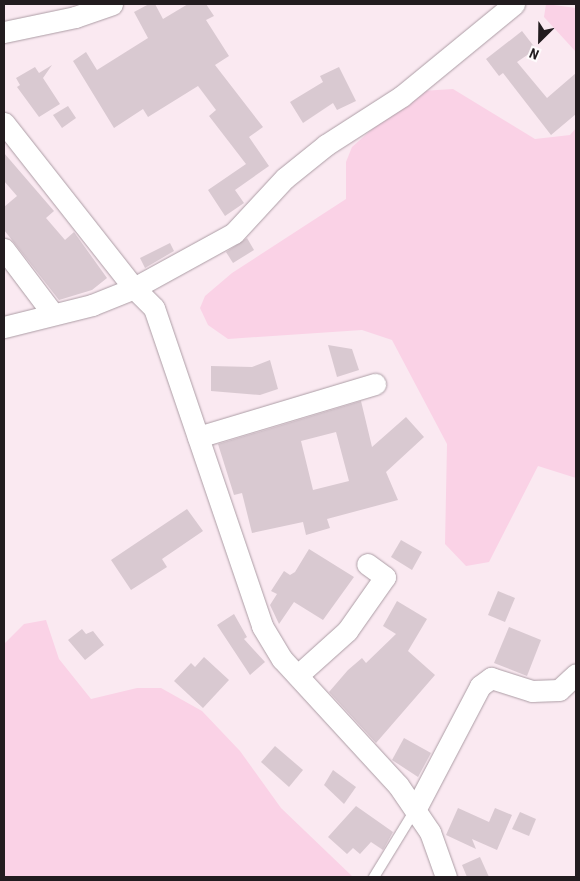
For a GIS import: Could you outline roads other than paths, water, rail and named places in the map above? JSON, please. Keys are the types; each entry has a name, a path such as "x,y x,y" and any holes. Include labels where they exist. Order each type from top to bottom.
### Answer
{"street":[{"path":"4,32 75,17 112,4"},
{"path":"4,327 92,305 134,288 234,233 285,178 326,145 402,96 514,4"},
{"path":"5,126 134,288 154,308 262,626 282,659 398,785 430,832 446,877"},
{"path":"4,249 53,314"},
{"path":"198,437 375,384"},
{"path":"298,675 347,631 385,577 367,564"},
{"path":"415,810 480,686 491,678 532,691 559,690 573,683"}],"lane":[{"path":"374,877 415,810"}]}
